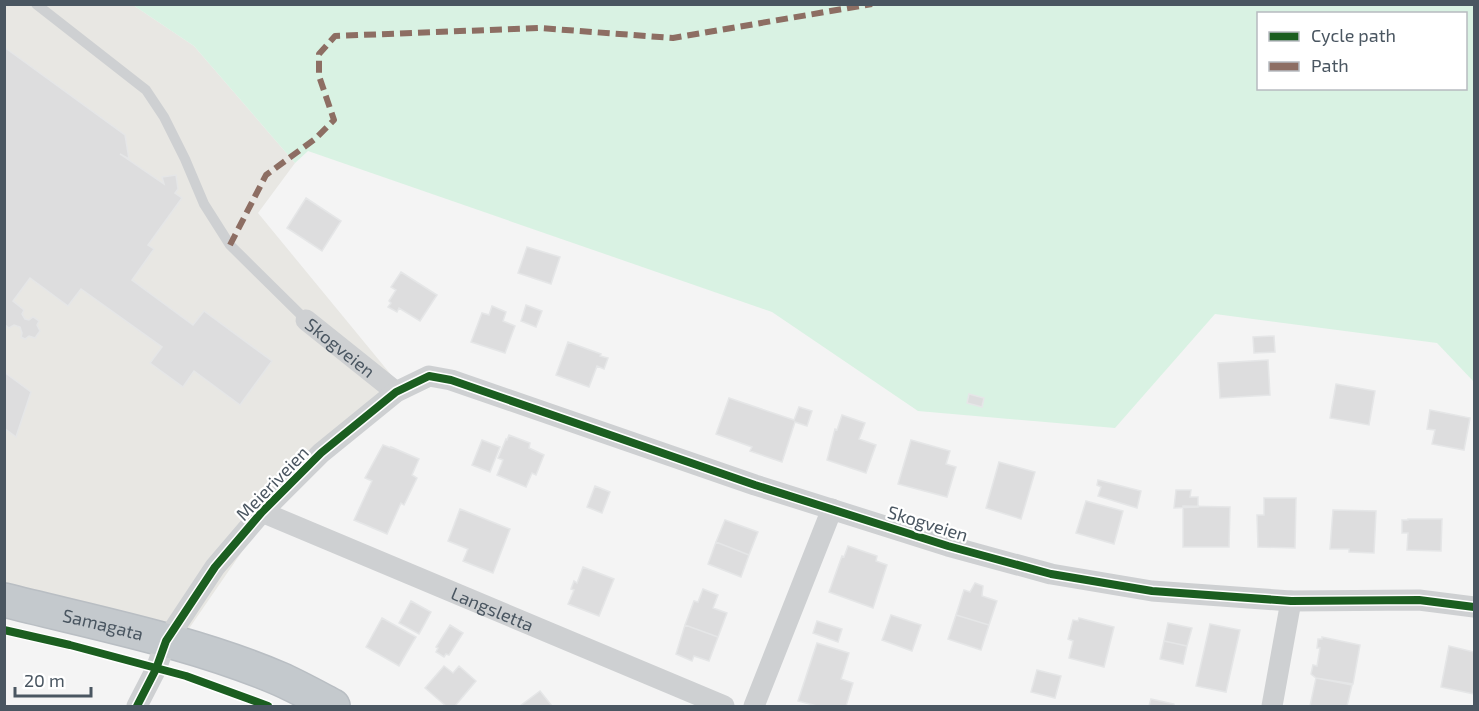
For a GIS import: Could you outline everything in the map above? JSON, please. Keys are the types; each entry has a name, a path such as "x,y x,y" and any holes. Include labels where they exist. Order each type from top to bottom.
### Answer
{"highway":[{"name":"Samagata","path":"4,600 166,641 220,658 280,679 333,706"}],"street":[{"name":"Skogveien","path":"306,320 396,392 429,376 451,380 832,509 948,546 1051,574 1152,591 1290,601 1419,600 1474,607"},
{"name":"Meieriveien","path":"137,706 156,669 166,641 215,567 262,512 321,453 396,392"},
{"path":"754,706 832,509"},
{"name":"Langsletta","path":"262,512 691,699 724,706"},
{"path":"1272,706 1290,601"}],"lane":[{"name":"Skogveien","path":"36,4 146,90 164,117 204,204 230,245 306,320"}],"shaded area":[{"path":"4,5 133,5 194,46 295,163 258,213 397,382 259,527 168,659 5,612"}],"green space":[{"path":"133,5 1474,5 1474,382 1437,343 1215,314 1115,428 918,411 772,312 308,151 295,163 194,46"}],"building":[{"path":"4,47 125,135 129,159 120,154 164,184 162,177 176,175 178,189 175,193 182,198 148,245 154,249 132,280 193,325 204,311 272,361 240,405 194,371 183,387 150,363 162,347 81,289 68,306 30,278 13,301 24,310 22,314 25,319 29,320 33,317 39,321 37,325 40,331 35,338 29,336 25,339 21,337 20,327 14,325 9,328 4,324"},
{"path":"306,198 341,221 322,251 287,228"},
{"path":"527,247 560,257 551,284 518,273"},
{"path":"401,272 437,295 420,321 399,308 397,312 388,307 396,290 391,287"},
{"path":"526,305 542,311 536,327 521,321"},
{"path":"492,306 506,312 503,321 515,326 505,353 471,342 482,313 489,315"},
{"path":"1274,336 1275,352 1254,353 1253,337"},
{"path":"568,342 608,358 604,369 597,366 589,387 556,375"},
{"path":"1268,360 1270,395 1220,398 1218,363"},
{"path":"4,372 31,392 16,437 4,428"},
{"path":"1336,384 1375,391 1369,425 1330,418"},
{"path":"969,394 984,398 982,407 967,403"},
{"path":"729,398 794,420 799,407 812,411 807,426 795,422 782,462 750,451 752,447 716,434"},
{"path":"1430,410 1470,418 1464,450 1432,444 1435,430 1427,429"},
{"path":"842,415 865,423 859,439 876,445 866,473 827,460 835,429 837,430"},
{"path":"509,435 530,443 529,448 544,455 536,475 532,473 526,487 497,475 503,460 498,458"},
{"path":"482,440 500,447 490,472 472,465"},
{"path":"911,440 950,451 946,464 956,467 947,497 898,484"},
{"path":"383,445 419,459 412,475 417,478 404,505 401,503 387,534 354,520 372,481 365,478"},
{"path":"999,462 1035,472 1021,519 986,508"},
{"path":"1098,480 1141,491 1137,508 1098,496 1101,487 1097,485"},
{"path":"595,486 610,492 602,513 587,507"},
{"path":"1176,490 1191,490 1190,497 1198,497 1198,507 1174,508"},
{"path":"1264,498 1296,498 1295,548 1258,547 1257,515 1264,515"},
{"path":"1086,501 1123,511 1114,544 1076,533"},
{"path":"1183,506 1230,507 1229,547 1183,547"},
{"path":"460,509 510,529 493,573 463,561 468,549 448,541"},
{"path":"1333,510 1376,511 1374,553 1330,549"},
{"path":"1442,519 1441,551 1407,550 1408,533 1402,533 1402,520"},
{"path":"725,520 758,532 749,555 716,542"},
{"path":"716,542 749,555 741,577 708,564"},
{"path":"848,546 877,556 876,561 887,565 873,608 829,592"},
{"path":"583,567 614,579 599,616 568,604 574,590 571,589 574,581 577,583"},
{"path":"975,583 983,586 982,596 997,601 989,625 956,615 964,590 970,592"},
{"path":"703,589 718,595 713,608 727,613 718,637 685,625 694,601 698,602"},
{"path":"411,601 431,612 419,634 399,623"},
{"path":"891,615 921,625 912,651 882,640"},
{"path":"956,615 989,625 981,650 948,639"},
{"path":"382,618 416,637 399,666 366,647"},
{"path":"1079,618 1114,627 1104,667 1069,658 1073,641 1068,639 1073,620 1078,621"},
{"path":"817,621 842,629 838,642 813,633"},
{"path":"1168,623 1192,628 1187,646 1164,641"},
{"path":"1210,624 1240,630 1226,692 1196,686"},
{"path":"450,625 463,633 449,655 446,654 444,657 436,652 438,648 436,647"},
{"path":"685,625 718,637 709,661 694,656 692,661 676,654"},
{"path":"1322,637 1360,645 1353,684 1316,678 1311,674 1313,665 1317,666 1320,648 1317,648 1318,639"},
{"path":"1164,641 1187,646 1183,664 1160,659"},
{"path":"817,643 849,653 841,679 853,683 846,706 817,706 798,701"},
{"path":"1449,646 1474,652 1474,694 1441,687"},
{"path":"444,666 453,673 459,666 476,681 455,706 446,706 425,688"},
{"path":"1037,670 1061,676 1055,698 1031,692"},
{"path":"1316,678 1352,685 1347,706 1310,706"},
{"path":"540,691 552,706 520,706"},
{"path":"1151,699 1174,704 1174,706 1149,706"}],"marked path":[{"path":"230,245 266,175 315,139 334,120 319,76 319,54 335,36 539,28 673,38 872,4"}],"cycle path":[{"path":"137,706 156,669 166,641 215,567 262,512 321,453 396,392 429,376 451,380 755,485 948,546 1051,574 1152,591 1291,601 1419,600 1474,607"},
{"path":"4,630 186,676 268,706"}]}
